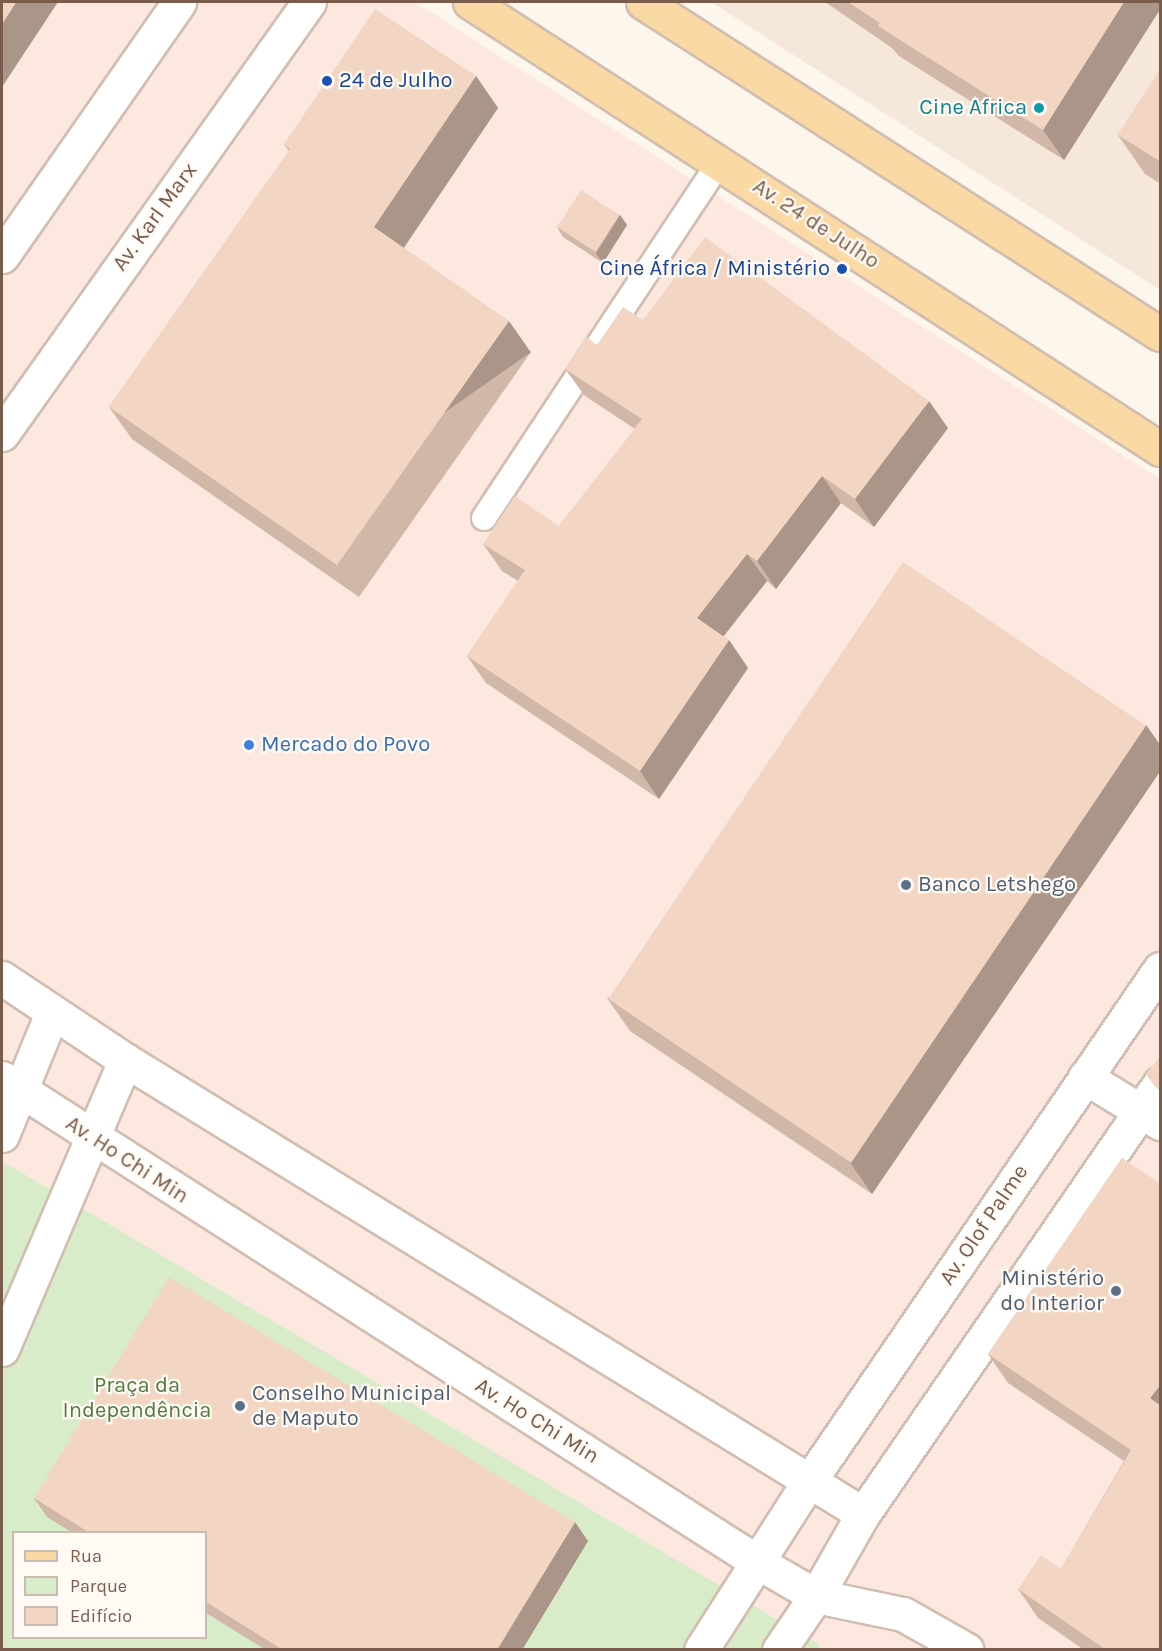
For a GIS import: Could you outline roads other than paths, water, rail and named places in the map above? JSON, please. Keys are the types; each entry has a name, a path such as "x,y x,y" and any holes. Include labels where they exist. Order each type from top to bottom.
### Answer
{"main road":[{"name":"Av. 24 de Julho","path":"470,2 720,161 1161,449"},
{"path":"643,2 1161,334"}],"street":[{"path":"2,256 178,2"},
{"name":"Av. Karl Marx","path":"2,434 309,2"},
{"name":"Av. Olof Palme","path":"701,1650 759,1563 808,1483 1161,969"},
{"path":"2,978 125,1060 808,1483 863,1514"},
{"path":"2,1135 10,1084 52,1013"},
{"path":"2,1348 125,1060"},
{"path":"1085,1077 1151,1117"},
{"path":"779,1650 816,1596 863,1514 1151,1117 1161,1083"},
{"name":"Av. Ho Chi Min","path":"10,1084 91,1138 759,1563 816,1596 903,1614 967,1650"}],"lane":[{"path":"484,518 720,161"}],"place":[{"name":"24 de Julho","path":"327,81"},
{"name":"Cine Africa","path":"1039,108"},
{"name":"Cine África / Ministério","path":"842,269"},
{"name":"Mercado do Povo","path":"249,745"},
{"name":"Banco Letshego","path":"906,885"},
{"name":"Ministério do Interior","path":"1116,1291"},
{"name":"Conselho Municipal de Maputo","path":"240,1406"}],"park label":[{"name":"Praça da Independência","path":"137,1398"}]}
